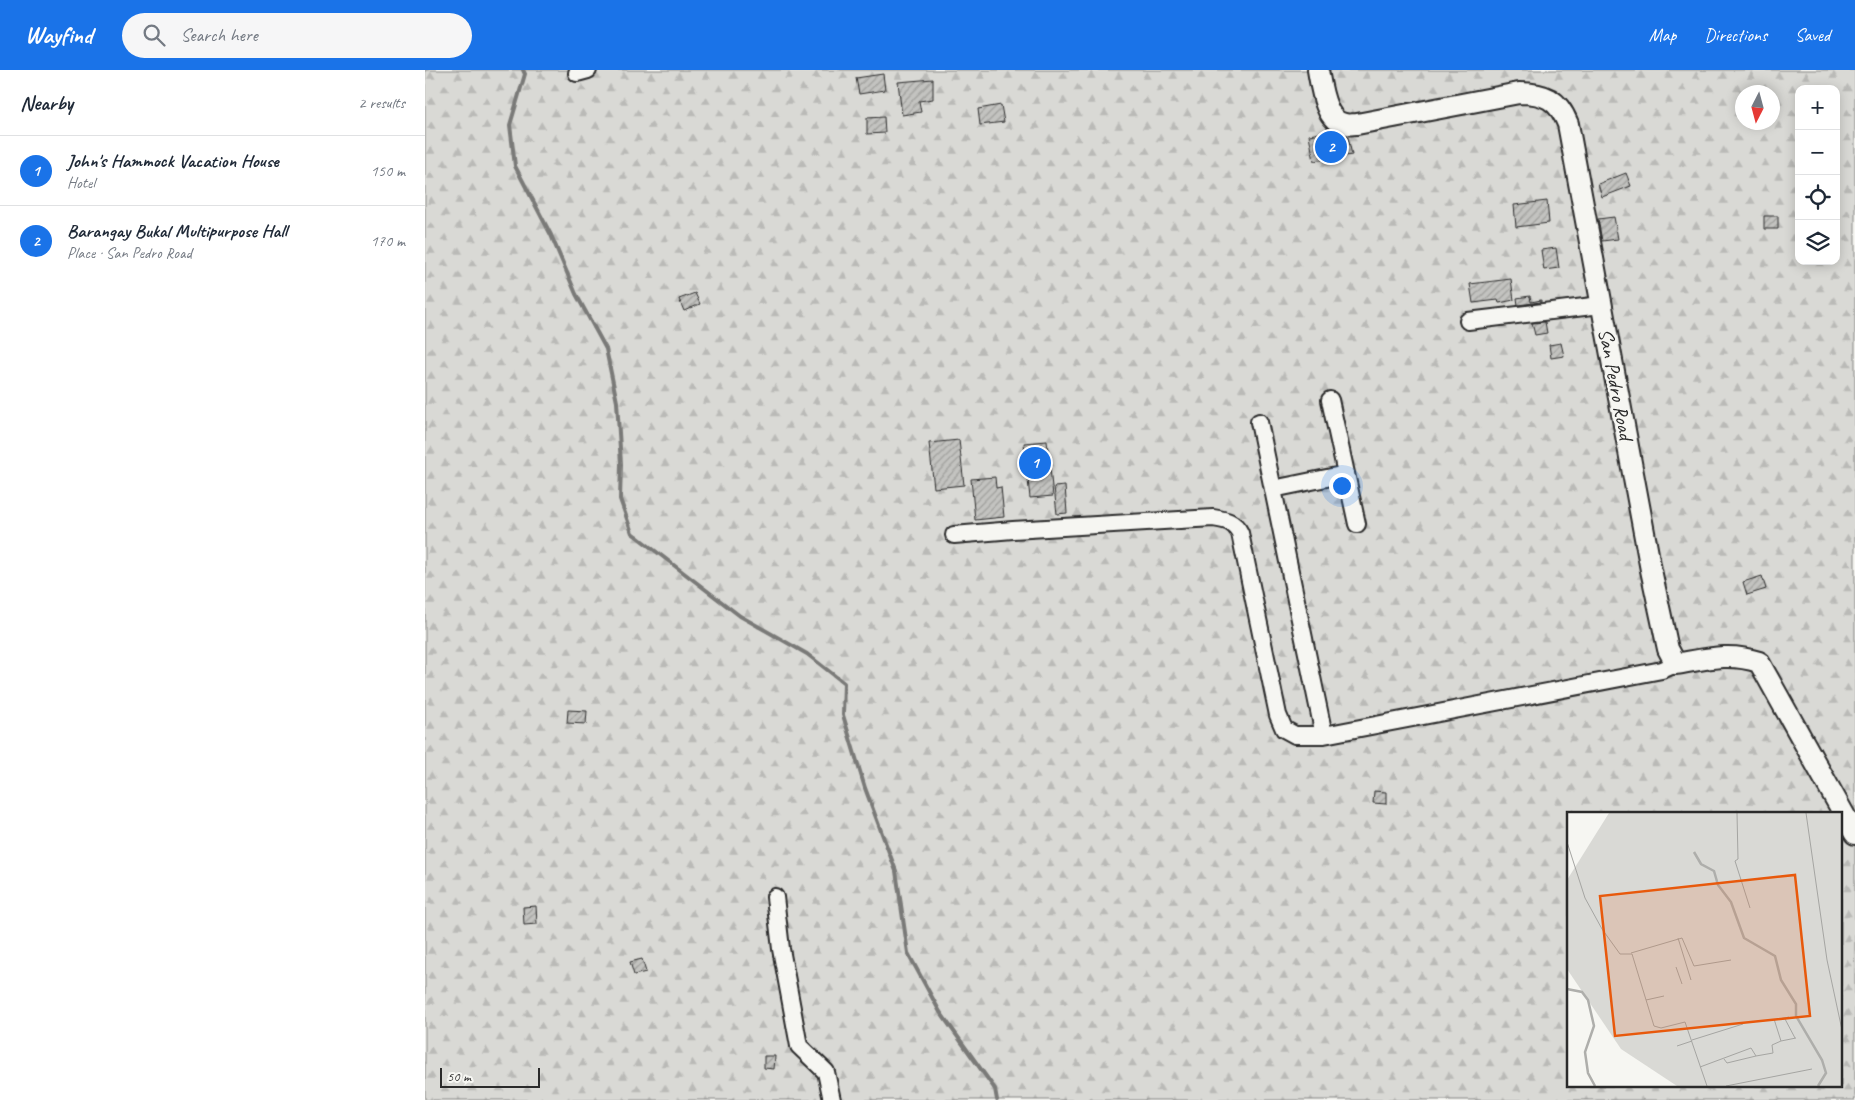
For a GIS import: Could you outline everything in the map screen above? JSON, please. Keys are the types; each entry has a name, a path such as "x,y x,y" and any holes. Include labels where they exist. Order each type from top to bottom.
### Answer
{"street":[{"name":"San Pedro Road","path":"1318,70 1325,104 1334,119 1343,124 1357,124 1519,93 1538,93 1550,99 1564,113 1569,124 1651,570 1668,649 1676,664"},
{"path":"1468,321 1601,305"},
{"path":"1329,400 1357,524"},
{"path":"1259,422 1324,734"},
{"path":"1273,489 1346,474"},
{"path":"954,535 1203,519 1227,520 1236,526 1240,533 1278,715 1284,729 1295,735 1324,734 1662,670 1676,664 1723,657 1742,657 1759,662 1843,812"},
{"path":"1843,812 1855,834"},
{"path":"775,897 781,948 799,1046 826,1072 832,1100"}],"green space":[{"path":"425,70 1855,70 1855,1100 425,1100"}],"building":[{"path":"883,74 885,90 859,94 856,78"},
{"path":"933,79 933,99 919,101 921,112 902,115 898,82"},
{"path":"1001,105 1004,122 980,125 978,109"},
{"path":"884,117 885,133 867,134 867,118"},
{"path":"1326,132 1333,139 1348,137 1352,155 1314,161 1309,135"},
{"path":"1626,173 1631,186 1602,197 1598,184"},
{"path":"1547,201 1549,223 1516,227 1514,205"},
{"path":"1764,216 1778,216 1778,229 1764,229"},
{"path":"1614,217 1618,239 1602,241 1598,219"},
{"path":"1556,248 1559,268 1544,270 1541,250"},
{"path":"1511,279 1514,300 1499,303 1498,300 1473,303 1470,284"},
{"path":"695,293 700,304 684,311 679,299"},
{"path":"1530,296 1531,302 1541,300 1541,302 1518,305 1517,298"},
{"path":"1545,322 1547,333 1535,335 1532,323"},
{"path":"1561,343 1564,356 1551,358 1549,345"},
{"path":"959,440 964,485 934,488 929,443"},
{"path":"1047,441 1053,496 1030,498 1024,443"},
{"path":"995,477 996,488 1001,487 1004,517 975,520 971,479"},
{"path":"1065,486 1067,513 1057,514 1054,487"},
{"path":"1762,576 1766,589 1747,595 1743,582"},
{"path":"568,710 587,711 586,724 567,723"},
{"path":"1374,791 1386,792 1386,804 1373,803"},
{"path":"536,906 537,924 524,925 523,907"},
{"path":"642,959 646,972 634,975 630,962"},
{"path":"764,1056 775,1056 774,1069 764,1068"}],"waterway":[{"path":"523,70 525,74 510,125 515,166 551,235 576,294 606,349 617,402 621,464 620,499 632,533 740,616 807,654 844,683 843,715 865,788 896,871 908,953 940,1012 995,1089 997,1100"}],"place":[{"name":"Barangay Bukal Multipurpose Hall","path":"1331,147"},
{"name":"John's Hammock Vacation House","path":"1035,463"}]}
